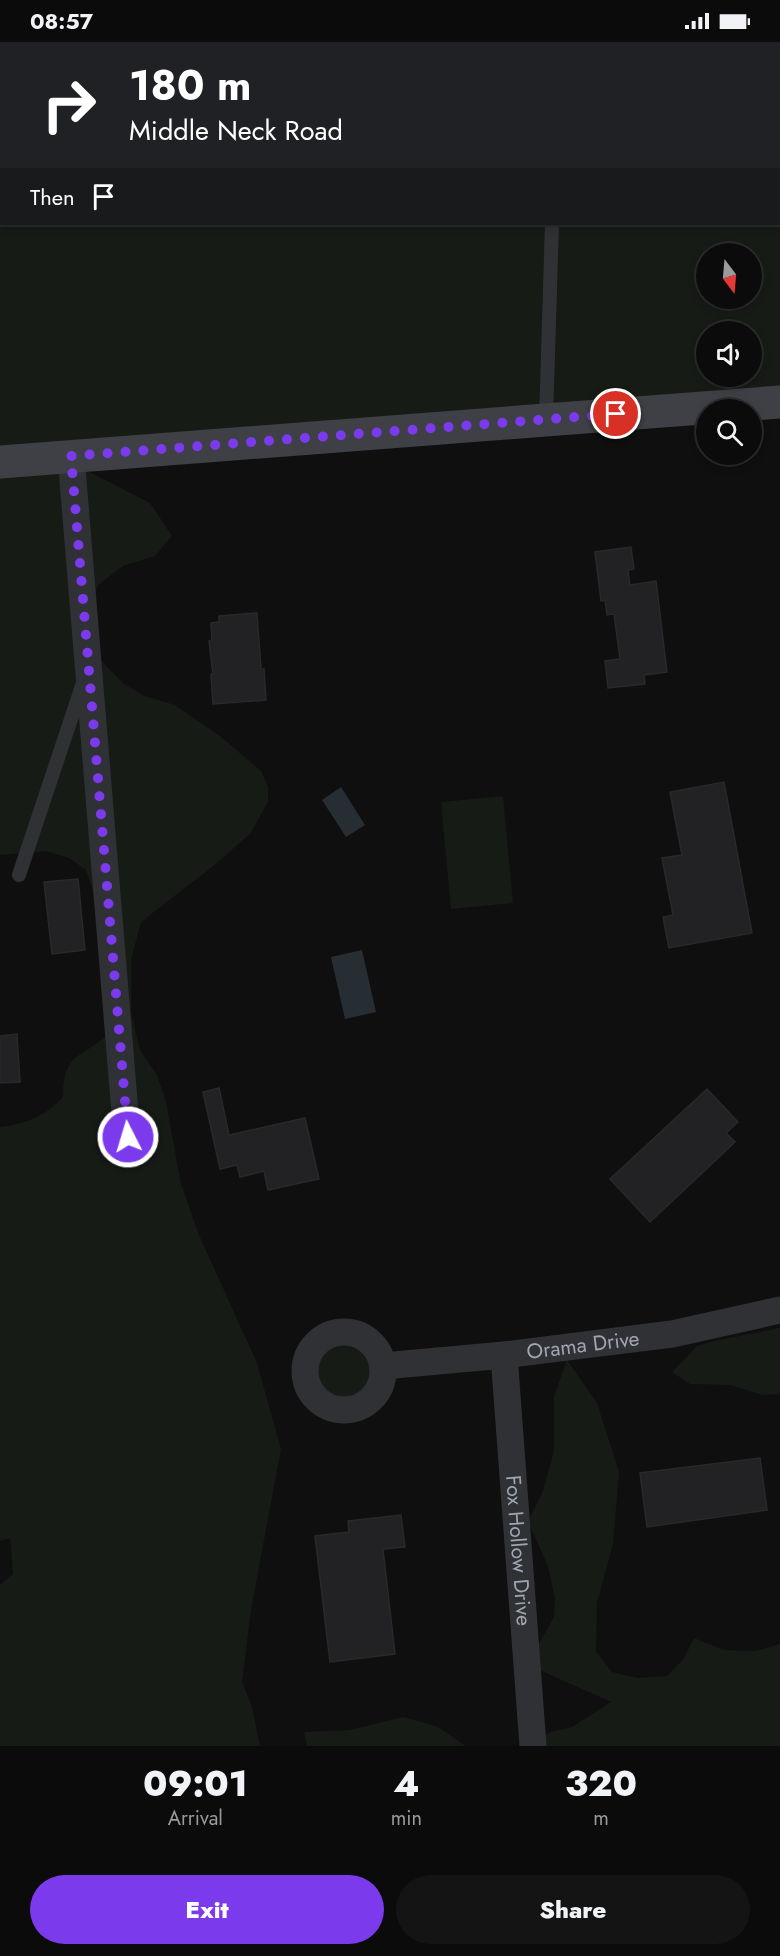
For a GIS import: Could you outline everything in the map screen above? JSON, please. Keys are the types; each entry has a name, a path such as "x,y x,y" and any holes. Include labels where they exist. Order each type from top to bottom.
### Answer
{"main road":[{"path":"0,462 780,402"}],"street":[{"path":"71,456 128,1137"},
{"name":"Orama Drive","path":"383,1366 504,1355 672,1334 780,1310"},
{"name":"Fox Hollow Drive","path":"504,1355 534,1746"}],"lane":[{"path":"546,419 552,225"},
{"path":"19,875 88,666"}],"shaded area":[{"path":"0,225 780,225 780,402 762,403 762,399 696,399 696,408 0,462"},
{"path":"72,463 150,503 172,536 155,556 123,566 98,585 91,602 86,637 104,664 124,684 145,696 175,705 221,737 261,771 268,787 268,802 250,834 212,867 141,922 131,960 131,1013 140,1050 157,1075 166,1102 181,1184 199,1235 257,1363 281,1449 251,1610 242,1682 252,1707 260,1746 0,1746 0,1585 13,1574 10,1538 0,1541 0,1127 34,1118 56,1104 63,1097 64,1082 70,1064 108,1034 101,923 86,870 69,858 46,851 0,855 0,471"},
{"path":"341,787 365,825 346,837 322,800"},
{"path":"503,796 513,903 451,909 441,802"},
{"path":"362,950 376,1012 345,1019 331,957"},
{"path":"780,1328 780,1394 763,1395 730,1385 690,1384 672,1372 697,1346"},
{"path":"340,1345 350,1345 364,1353 370,1362 372,1372 370,1382 364,1391 350,1399 340,1399 323,1387 318,1377 318,1367 330,1350"},
{"path":"567,1360 597,1403 619,1472 613,1544 597,1603 596,1652 612,1672 638,1678 667,1676 683,1660 694,1638 724,1650 756,1651 780,1644 780,1746 521,1746 551,1732 572,1727 611,1702 535,1668 538,1645 554,1617 555,1599 548,1566 528,1522 543,1491 554,1451 554,1396"},
{"path":"403,1717 436,1726 466,1746 307,1746 304,1732 350,1730"}],"building":[{"path":"631,547 634,569 628,570 630,585 656,581 667,672 644,675 645,684 608,688 605,661 620,659 614,614 607,615 605,600 601,601 595,552"},
{"path":"257,613 266,700 213,704 211,674 213,674 209,641 212,640 211,623 219,622 219,616"},
{"path":"724,782 752,933 669,948 663,917 673,915 662,858 682,855 670,792"},
{"path":"78,879 85,950 52,954 44,882"},
{"path":"17,1034 20,1082 0,1083 0,1036"},
{"path":"219,1088 229,1135 305,1118 319,1179 268,1190 264,1171 240,1177 237,1165 220,1169 203,1092"},
{"path":"707,1089 738,1122 726,1133 735,1142 650,1222 610,1179"},
{"path":"760,1458 767,1510 647,1527 640,1473"},
{"path":"401,1515 405,1547 383,1549 395,1654 330,1662 315,1536 349,1532 348,1521"}],"route":[{"path":"128,1137 71,456 616,414"}]}
